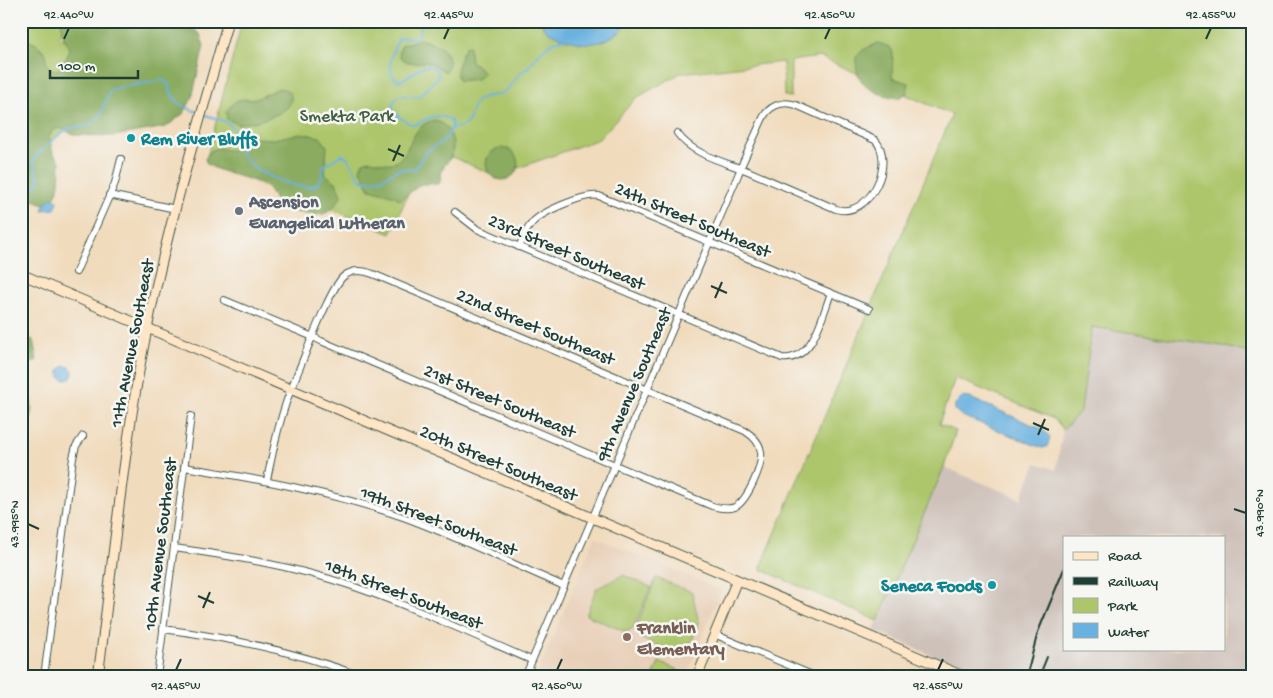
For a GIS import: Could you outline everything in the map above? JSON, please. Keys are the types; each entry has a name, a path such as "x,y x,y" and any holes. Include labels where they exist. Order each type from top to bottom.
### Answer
{"street":[{"name":"11th Avenue Southeast","path":"98,677 134,400 147,328 196,133 228,21"},
{"name":"9th Avenue Southeast","path":"524,677 564,586 741,168 764,116 773,107 782,104 794,104 875,140 881,149 883,158 876,182 864,204 851,210 841,210 741,168"},
{"path":"677,133 694,148 741,168"},
{"path":"76,272 109,195 122,159"},
{"path":"109,195 176,210"},
{"name":"24th Street Southeast","path":"520,247 529,226 536,218 589,195 604,198 869,310"},
{"name":"23rd Street Southeast","path":"455,212 477,229 777,357 792,358 802,354 808,348 831,293"},
{"name":"22nd Street Southeast","path":"313,337 334,288 345,274 361,270 648,389 751,435 759,444 762,453 754,480"},
{"name":"20th Street Southeast","path":"21,274 290,391 965,677"},
{"name":"21st Street Southeast","path":"224,300 712,506 724,509 735,507 743,501 754,480"},
{"path":"267,480 279,423 290,391 313,337"},
{"name":"10th Avenue Southeast","path":"156,677 191,416"},
{"path":"44,677 73,458 76,446 83,436"},
{"name":"19th Street Southeast","path":"184,467 267,480 320,492 404,518 564,586"},
{"name":"18th Street Southeast","path":"174,548 268,564 348,585 422,613 532,660"},
{"path":"697,677 737,580"},
{"path":"163,629 251,643 310,658 363,677"},
{"path":"714,634 817,677"}],"shaded area":[{"path":"1092,327 1223,346 1252,354 1252,677 977,677 977,675 874,630 944,467 1021,499 1036,463 1056,470 1063,430 1081,410"},
{"name":"Franklin Elementary","path":"595,537 721,590 686,677 536,677"}],"green space":[{"path":"21,21 66,21 59,37 93,51 68,128 40,150 21,188"},
{"path":"62,21 182,21 200,34 204,46 192,98 184,113 166,127 114,136 76,135 60,128 53,130 49,137 53,153 60,161 59,186 55,197 46,205 34,200 21,200 21,37 36,44 46,53 46,62 51,69 58,70 68,54 67,44 61,28"},
{"name":"Smekta Park","path":"242,21 1157,21 1167,25 1169,21 1247,21 1252,23 1252,354 1223,346 1092,327 1081,410 1063,430 1054,419 955,378 939,424 956,431 944,467 878,621 760,569 952,115 820,57 791,61 791,97 784,96 783,62 681,73 636,98 599,139 496,176 452,157 413,182 391,234 207,157"},
{"path":"420,39 442,47 450,61 446,72 432,64 423,62 412,63 400,57 399,51 402,45"},
{"path":"878,43 890,47 893,53 892,78 909,83 907,93 898,98 881,94 867,87 862,82 856,67 856,57 863,50"},
{"path":"469,45 471,61 484,72 477,79 459,81 457,78 458,64 466,46"},
{"path":"280,88 289,92 291,97 290,104 278,114 261,120 237,124 227,119 226,112 238,100 258,98"},
{"path":"435,120 448,129 453,145 451,156 441,171 439,184 421,184 400,200 395,196 370,189 360,169 363,162 371,160 393,163 397,161 421,126"},
{"path":"301,133 320,137 327,146 325,174 336,182 341,196 332,209 322,214 296,212 284,208 278,204 265,186 213,167 207,164 205,159 216,148 232,150 240,148 255,138 274,139"},
{"path":"502,148 508,149 513,153 517,158 517,170 513,175 508,179 502,180 496,179 491,175 487,170 486,164 487,158 491,153 496,149"},
{"path":"21,308 28,311 25,352 32,408 21,491"},
{"path":"24,339 33,340 37,360 21,369 21,344"},
{"path":"21,453 25,458 27,472 21,508"},
{"path":"623,575 651,587 633,628 626,632 586,615 596,589"},
{"path":"656,578 692,592 699,623 685,657 640,638 636,627"},
{"path":"659,662 678,670 675,677 653,677"}],"water":[{"path":"541,21 631,21 613,36 597,43 588,44 554,35 545,28"},
{"path":"53,197 58,201 55,209 42,210 46,202"},
{"path":"66,366 71,368 73,373 71,378 66,380 61,378 59,373 61,368"},
{"path":"962,397 970,398 1042,429 1050,437 1047,447 1042,448 962,416 955,410 955,404"}],"waterway":[{"path":"205,115 230,125 235,132 235,141 238,147 253,167 260,172 290,184 309,187 315,185 321,178 325,165 341,155 347,157 360,179 366,181 381,179 399,169 415,169 427,151 445,140 452,128 451,120 440,116 432,117 415,125 398,116 392,108 396,98 399,96 420,96 438,77 438,71 427,66 418,69 399,81 394,78 392,73 392,55 399,38 417,38 423,21"},
{"path":"452,128 465,125 478,100 504,92 545,48 563,39"},
{"path":"21,188 36,186 40,181 33,161 40,153 68,129 87,126 93,123 101,113 112,89 163,80 169,85 170,91 179,103 199,113"}],"railway":[{"path":"1026,677 1038,632 1063,571"},
{"path":"1039,677 1047,657"}],"place":[{"name":"Rem River Bluffs","path":"131,138"},
{"name":"Ascension Evangelical Lutheran","path":"239,211"},
{"name":"Seneca Foods","path":"992,585"},
{"name":"Franklin Elementary","path":"627,637"}]}
